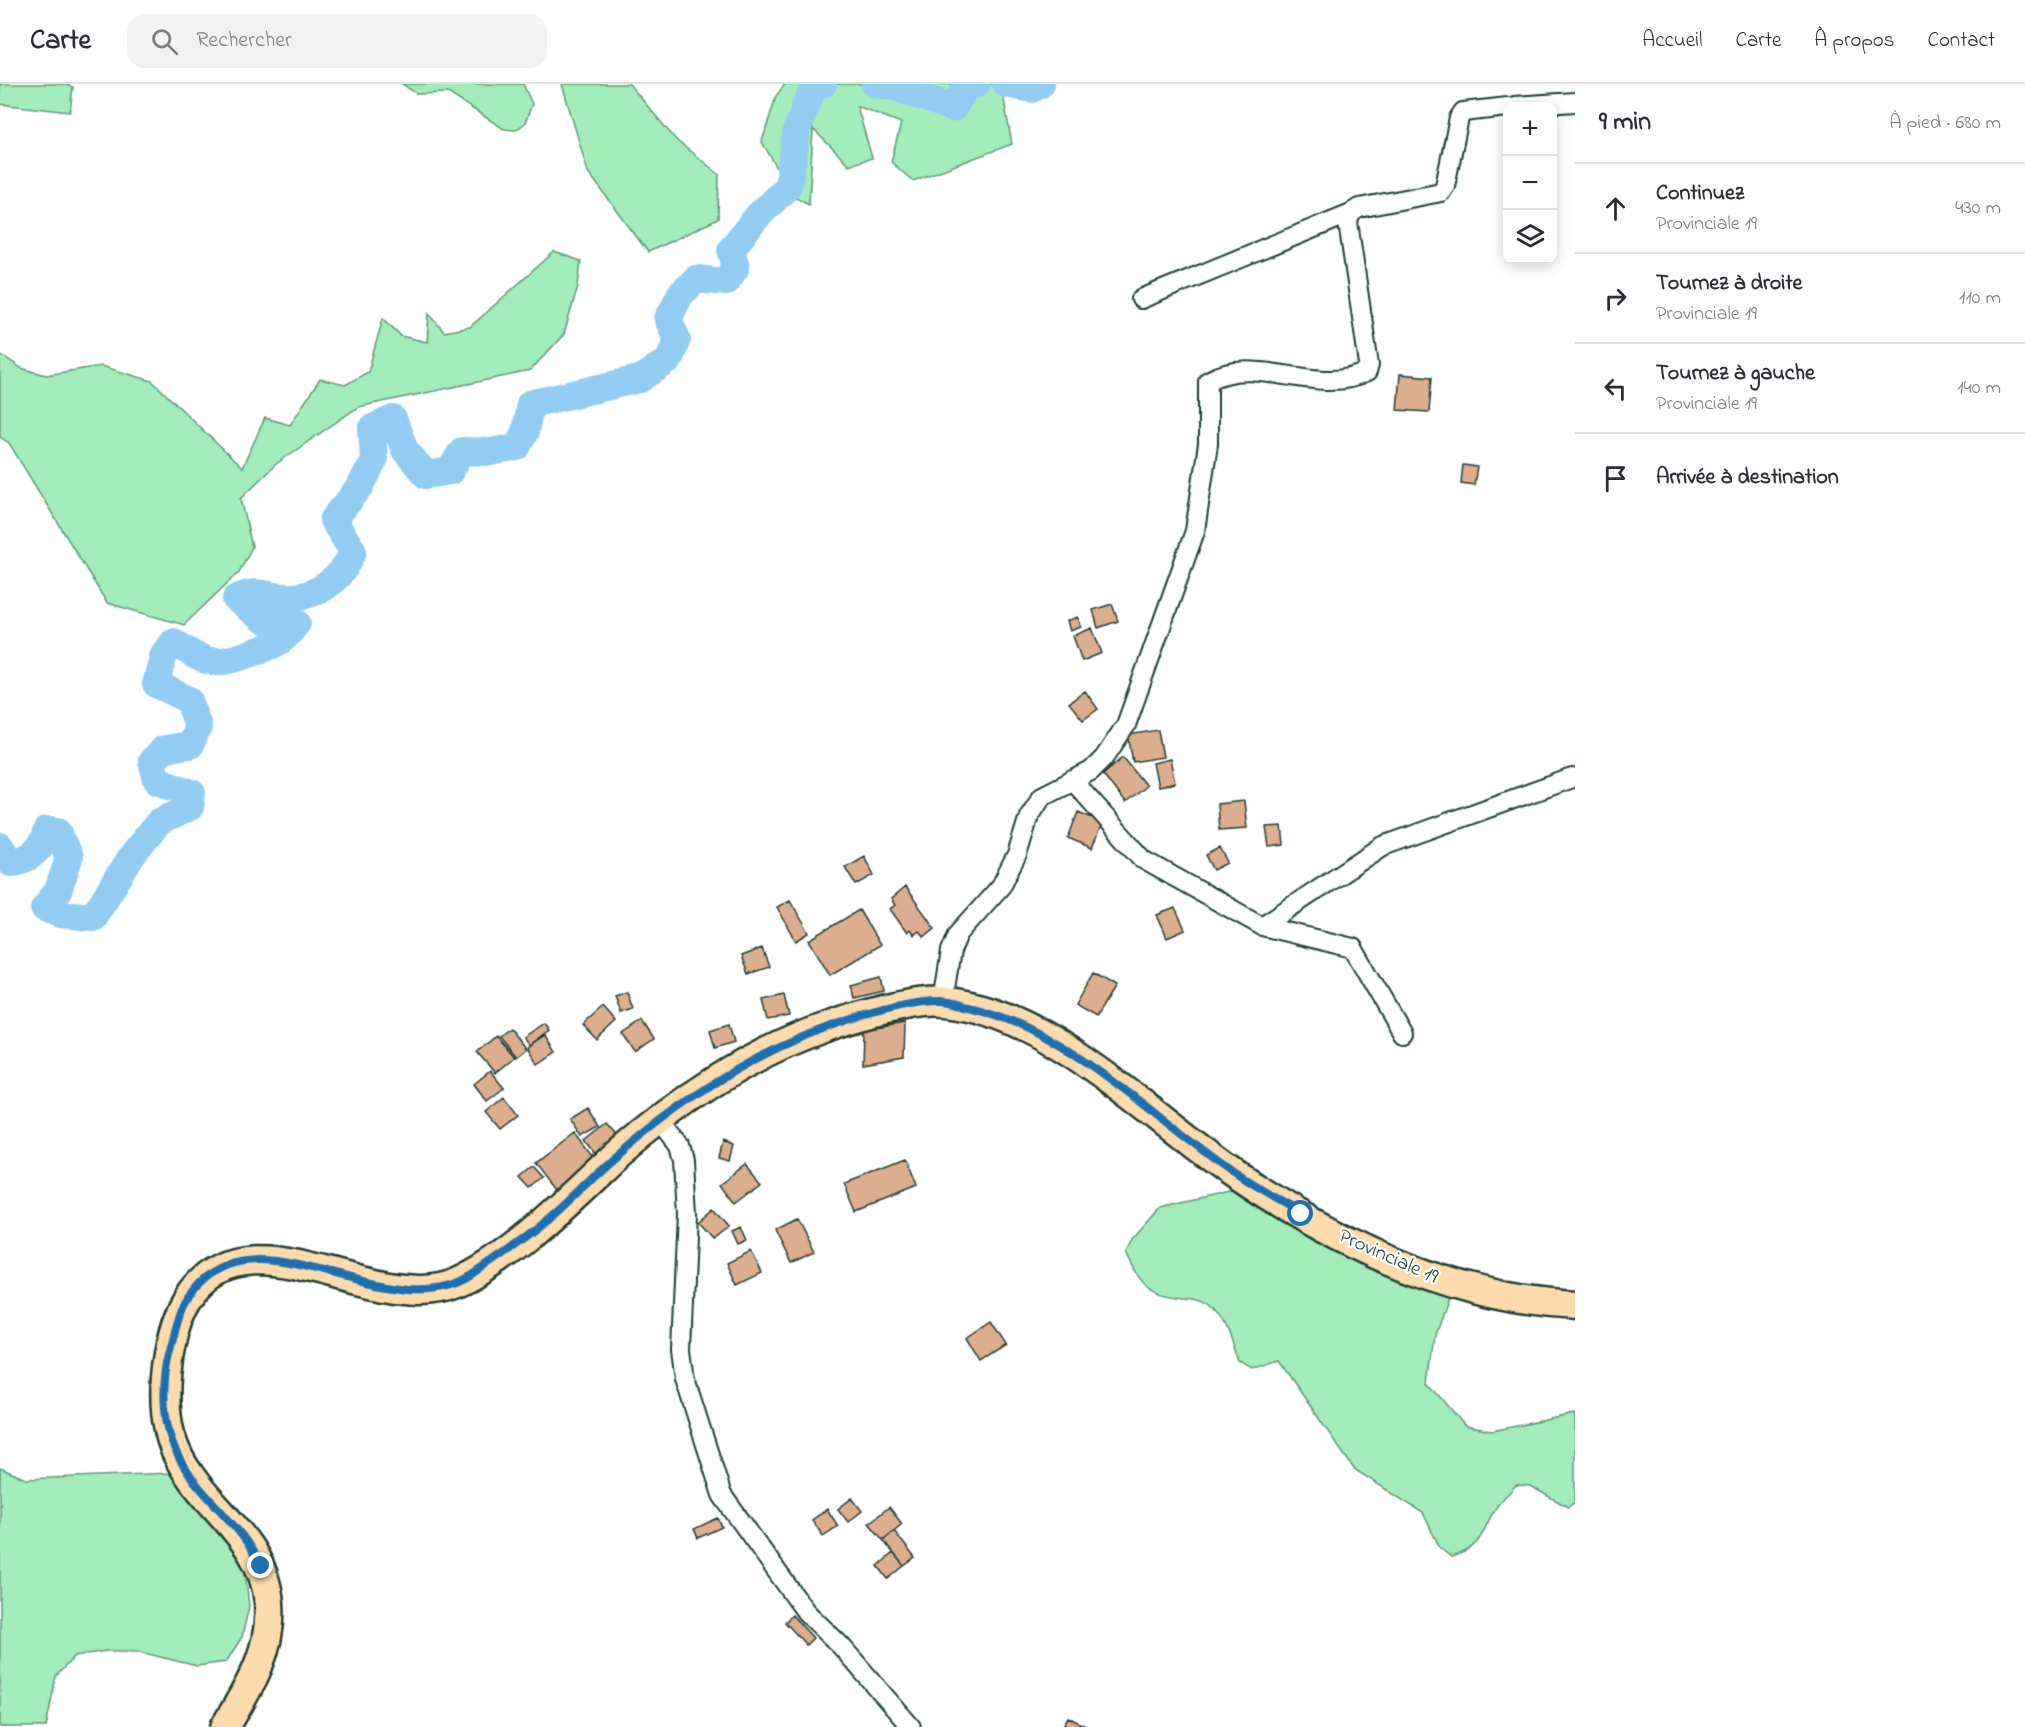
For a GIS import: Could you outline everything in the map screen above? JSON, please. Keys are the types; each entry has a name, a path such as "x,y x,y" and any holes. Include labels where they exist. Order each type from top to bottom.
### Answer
{"main road":[{"name":"Provinciale 19","path":"225,1727 263,1657 269,1621 269,1603 261,1566 241,1534 179,1458 170,1433 165,1395 167,1360 188,1297 201,1281 225,1266 238,1262 268,1259 402,1289 446,1287 467,1278 556,1213 620,1153 660,1120 771,1049 874,1012 943,1001 1014,1020 1107,1077 1233,1174 1340,1236 1417,1274 1495,1294 1544,1303 1575,1305"}],"street":[{"path":"1557,103 1575,102"},
{"path":"1141,299 1359,208 1441,192 1445,186 1459,118 1463,112 1503,108"},
{"path":"943,1001 951,951 958,934 1001,886 1017,855 1029,816 1042,796 1091,771 1104,758 1126,725 1195,531 1208,444 1208,381 1243,372 1325,380 1367,372 1369,365 1348,222 1351,213"},
{"path":"1262,926 1383,846 1572,778"},
{"path":"1072,780 1144,860 1262,926 1353,948 1402,1033"},
{"path":"660,1120 680,1146 684,1160 687,1224 681,1349 685,1379 698,1427 722,1495 806,1612 842,1646 911,1727"}],"green space":[{"path":"0,84 65,84 73,87 70,112 0,104"},
{"path":"402,84 523,84 532,104 525,123 516,130 504,129 448,93 417,94"},
{"path":"562,84 629,84 677,141 719,174 718,219 648,252 588,172"},
{"path":"785,84 1001,84 1012,144 913,181 891,162 901,123 857,106 872,158 849,165 813,129 809,204 793,196 762,142 776,96"},
{"path":"554,252 581,261 578,286 564,334 530,371 358,407 276,464 241,498 252,547 239,572 184,625 107,603 9,443 0,437 0,354 21,368 46,375 101,366 152,381 242,468 265,418 290,425 320,379 345,385 368,372 383,318 401,336 427,342 429,313 444,332 470,327"},
{"path":"1254,1186 1452,1287 1435,1335 1429,1383 1465,1426 1492,1431 1575,1414 1575,1502 1568,1507 1530,1486 1516,1485 1497,1506 1476,1543 1462,1553 1451,1557 1440,1548 1423,1513 1354,1469 1279,1361 1252,1370 1240,1363 1225,1324 1216,1310 1198,1300 1161,1294 1141,1280 1126,1253 1132,1240 1160,1208"},
{"path":"0,1468 26,1479 172,1473 241,1534 249,1606 242,1637 226,1662 197,1666 136,1651 106,1651 75,1656 56,1676 46,1727 0,1727"}],"building":[{"path":"1400,374 1432,377 1429,412 1397,410"},
{"path":"1463,465 1477,467 1474,485 1461,483"},
{"path":"1112,604 1118,621 1098,628 1093,610"},
{"path":"1078,617 1081,627 1070,631 1067,621"},
{"path":"1092,628 1102,653 1082,661 1073,636"},
{"path":"1085,691 1098,709 1083,720 1069,703"},
{"path":"1158,730 1163,757 1133,762 1128,735"},
{"path":"1123,757 1146,786 1125,803 1103,774"},
{"path":"1170,759 1175,783 1158,787 1153,763"},
{"path":"1244,801 1247,828 1219,830 1217,804"},
{"path":"1078,812 1103,822 1092,848 1068,838"},
{"path":"1282,826 1284,845 1269,847 1266,827"},
{"path":"1220,848 1228,863 1214,870 1206,855"},
{"path":"864,856 874,875 856,885 845,867"},
{"path":"905,887 935,928 924,937 919,931 914,935 910,930 907,933 890,909 895,905 891,899"},
{"path":"790,900 809,933 796,941 777,907"},
{"path":"1175,908 1185,930 1167,938 1157,915"},
{"path":"859,910 880,945 830,975 809,940"},
{"path":"762,948 769,967 748,974 741,956"},
{"path":"1093,973 1115,986 1096,1017 1075,1005"},
{"path":"881,977 884,991 854,998 851,985"},
{"path":"627,992 633,1009 621,1013 615,996"},
{"path":"784,995 789,1016 768,1020 763,1000"},
{"path":"603,1007 616,1022 597,1040 583,1025"},
{"path":"642,1021 654,1039 635,1052 623,1034"},
{"path":"544,1023 549,1030 529,1045 523,1037"},
{"path":"905,1023 904,1057 863,1064 864,1030"},
{"path":"729,1024 734,1042 715,1048 710,1030"},
{"path":"509,1028 526,1049 516,1057 499,1036"},
{"path":"545,1035 556,1052 538,1064 527,1047"},
{"path":"496,1036 514,1057 495,1073 477,1052"},
{"path":"490,1071 504,1088 487,1101 474,1084"},
{"path":"504,1097 518,1115 500,1129 486,1112"},
{"path":"588,1108 600,1127 582,1137 570,1119"},
{"path":"607,1124 622,1141 600,1159 586,1141"},
{"path":"575,1133 598,1164 560,1194 536,1163"},
{"path":"723,1142 734,1146 730,1161 719,1158"},
{"path":"905,1160 916,1188 856,1212 844,1184"},
{"path":"747,1164 762,1182 736,1202 722,1183"},
{"path":"534,1167 544,1178 532,1188 522,1177"},
{"path":"714,1208 729,1226 713,1239 698,1222"},
{"path":"797,1219 814,1252 791,1263 775,1230"},
{"path":"741,1227 747,1240 738,1244 732,1231"},
{"path":"751,1251 762,1273 737,1285 727,1263"},
{"path":"991,1322 1006,1345 981,1361 967,1338"},
{"path":"852,1498 862,1511 848,1522 838,1509"},
{"path":"889,1507 902,1524 883,1540 869,1523"},
{"path":"827,1509 838,1526 823,1536 812,1520"},
{"path":"718,1518 722,1527 698,1538 694,1529"},
{"path":"894,1531 915,1558 904,1566 883,1540"},
{"path":"893,1553 904,1566 888,1579 878,1566"},
{"path":"792,1615 813,1638 806,1645 785,1622"},
{"path":"1068,1717 1087,1727 1062,1727"}],"waterway":[{"path":"0,846 11,863 35,852 42,843 47,830 58,831 69,858 58,891 44,908 60,914 93,917 133,854 159,822 190,807 192,793 157,780 152,761 164,749 190,745 198,727 189,700 156,684 164,654 174,642 203,659 220,661 240,657 267,647 287,635 297,623 264,620 236,599 255,593 285,597 307,595 326,585 342,570 353,551 333,520 360,487 374,460 372,428 393,419 405,450 426,475 450,471 462,451 491,452 517,447 525,432 530,404 640,379 669,360 677,339 668,319 680,295 696,279 726,282 736,267 731,249 757,217 788,186 797,129 814,85 823,84"},
{"path":"875,84 895,87 953,108 967,86 977,84"},
{"path":"1006,84 1032,89 1041,84"}],"route":[{"path":"261,1566 241,1534 179,1458 170,1433 165,1395 167,1360 183,1306 201,1281 225,1266 238,1262 268,1259 402,1289 420,1290 446,1287 467,1278 556,1213 620,1153 694,1096 771,1049 823,1028 874,1012 943,1001 1014,1020 1107,1077 1233,1174 1301,1214"}]}
